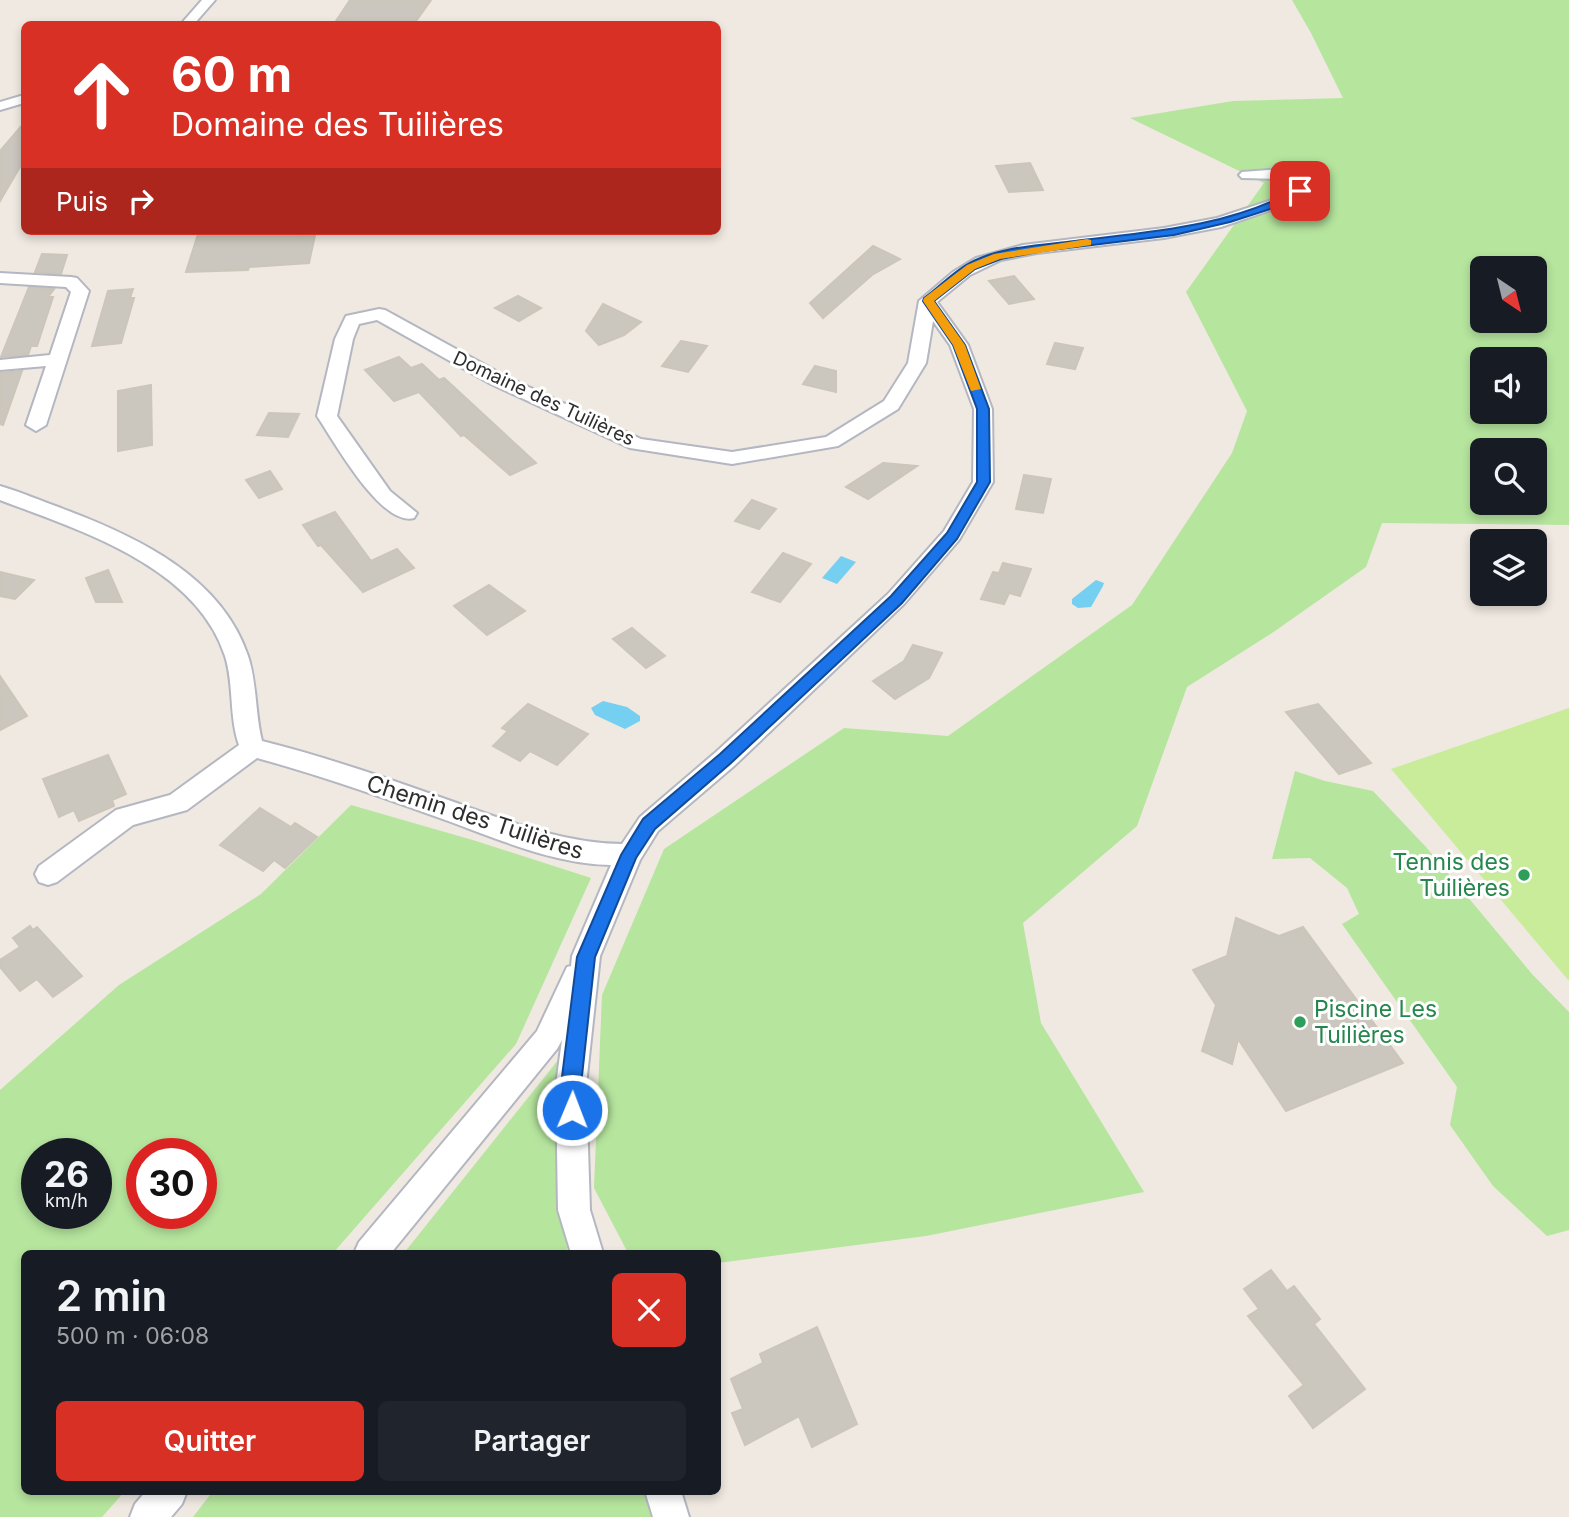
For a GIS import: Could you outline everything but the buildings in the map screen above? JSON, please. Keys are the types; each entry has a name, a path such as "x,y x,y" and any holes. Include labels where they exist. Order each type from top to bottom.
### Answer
{"street":[{"path":"190,21 209,0"},
{"path":"0,106 21,100"},
{"path":"372,1250 547,1040 629,855 649,824 725,759 897,599 953,535 983,482 983,409 959,345 928,301 971,267 998,257 1043,248 1174,232 1226,220 1280,203 1300,191 1302,183 1283,174 1247,175"},
{"path":"0,278 71,282 80,291 36,425"},
{"name":"Domaine des Tuilières","path":"407,513 383,496 327,416 344,339 352,320 379,314 498,380 637,444 732,458 831,442 891,405 917,363 928,301"},
{"path":"0,365 57,360"},
{"path":"0,493 105,533 155,561 193,587 220,621 233,646 240,667 248,720 247,741 253,748 178,803 125,817 48,874"},
{"name":"Chemin des Tuilières","path":"253,748 309,761 524,838 584,854 629,855"},
{"path":"586,957 571,1085 574,1210 586,1250"},
{"path":"148,1517 166,1495"},
{"path":"664,1495 671,1517"}],"green space":[{"path":"1292,0 1569,0 1569,525 1382,523 1366,567 1275,631 1187,687 1137,826 1023,923 1041,1023 1144,1192 926,1236 721,1263 721,1250 626,1250 594,1188 602,995 664,849 844,728 948,736 1132,605 1232,453 1247,411 1186,292 1264,183 1130,118 1233,101 1343,98"},
{"name":"Tennis des Tuilières","path":"1569,708 1569,981 1391,769"},
{"path":"1295,771 1325,781 1373,791 1426,847 1532,974 1569,1012 1569,1230 1547,1236 1493,1186 1450,1125 1457,1087 1342,924 1359,914 1347,888 1310,858 1272,859"},
{"path":"351,805 591,878 516,1044 336,1250 21,1250 21,1495 121,1495 102,1517 0,1517 0,1090 119,985 261,894"},
{"path":"559,1059 556,1180 568,1250 406,1250"},
{"path":"210,1495 653,1495 661,1517 193,1517"}],"water":[{"path":"841,556 856,562 837,584 822,578"},
{"path":"1096,580 1104,583 1091,607 1078,608 1072,604 1072,599"},
{"path":"603,701 627,707 640,716 640,721 625,729 595,715 591,708"}],"slow traffic":[{"path":"975,389 959,345 928,301 971,267 1016,252 1087,242"}],"place":[{"name":"Tennis des Tuilières","path":"1524,875"},
{"name":"Piscine Les Tuilières","path":"1300,1022"}],"route":[{"path":"572,1110 571,1085 586,957 629,855 649,824 725,759 897,599 953,535 983,482 983,409 959,345 928,301 971,267 998,257 1043,248 1174,232 1226,220 1280,203 1300,191"}]}
